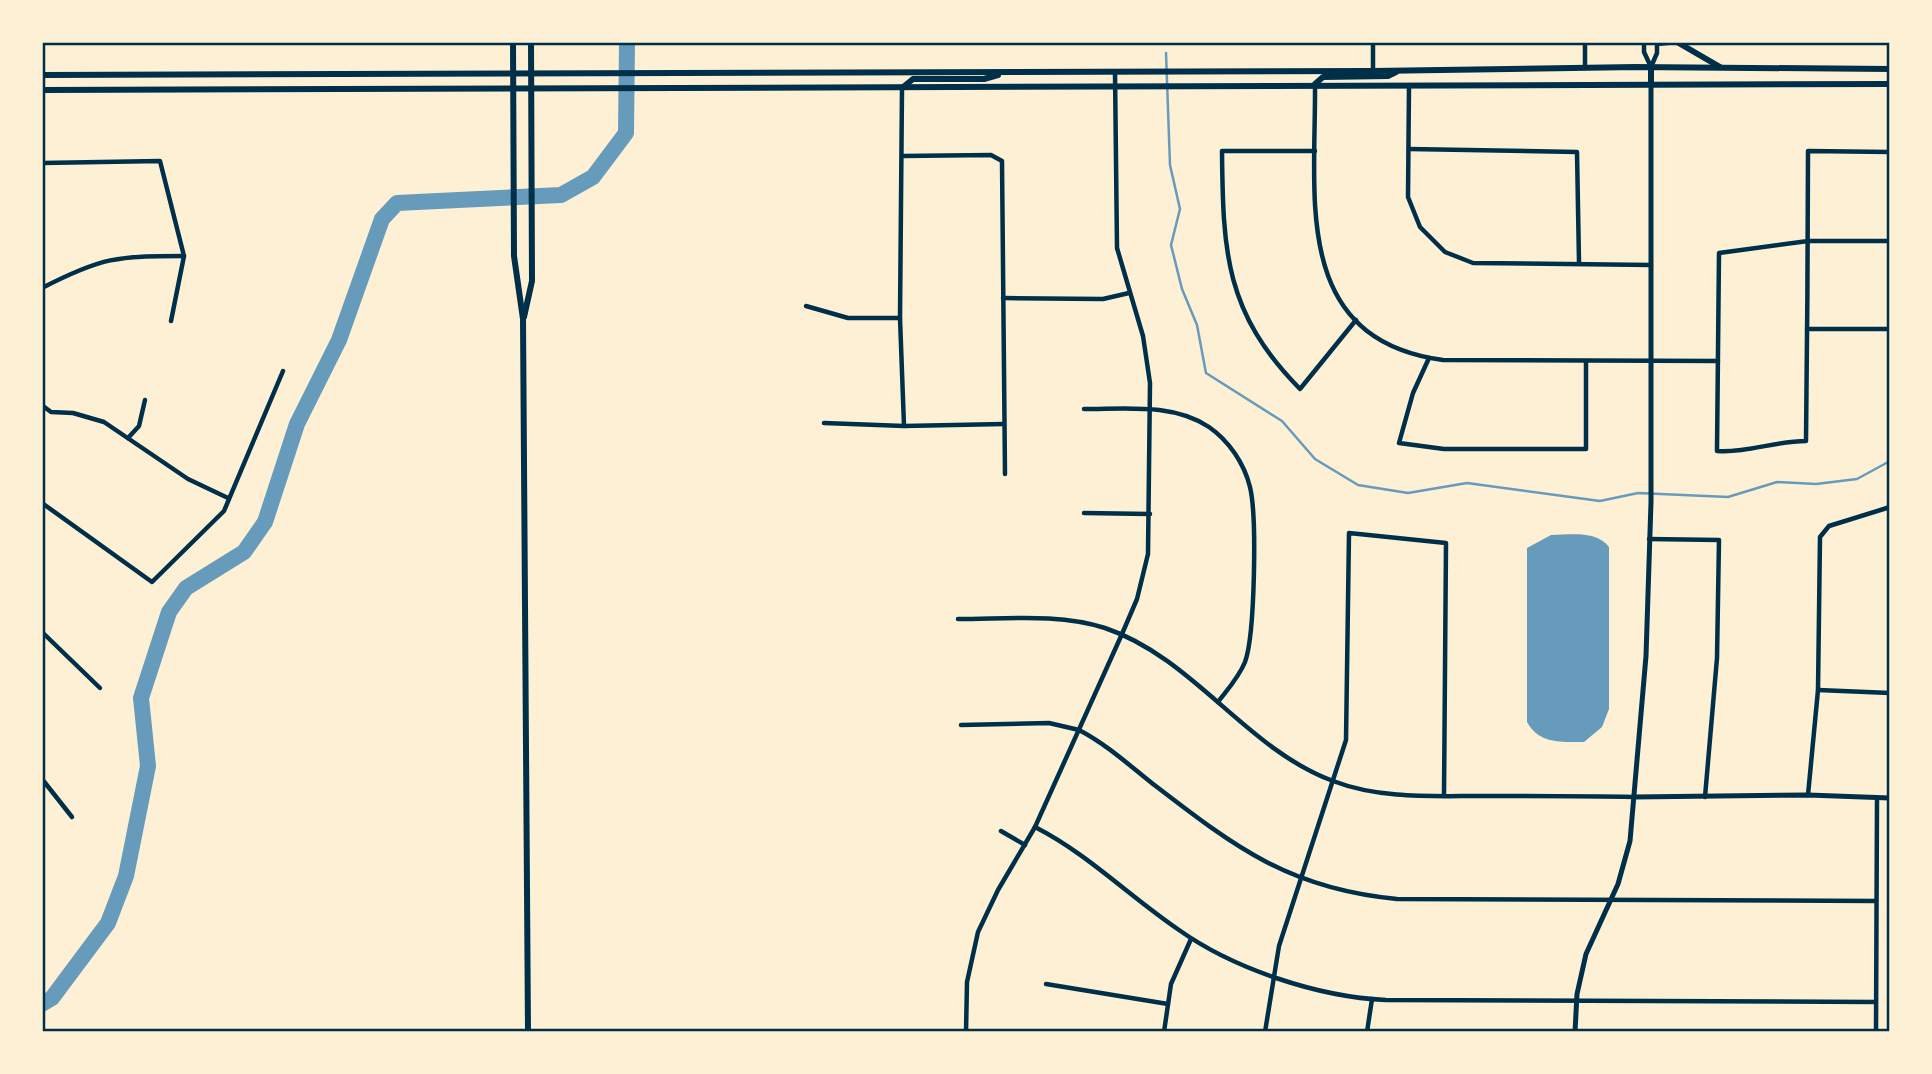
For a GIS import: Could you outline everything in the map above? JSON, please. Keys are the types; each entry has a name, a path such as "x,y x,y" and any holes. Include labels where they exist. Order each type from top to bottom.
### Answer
{"main road":[{"path":"513,42 515,267 523,319 528,1032"},
{"path":"523,319 532,281 534,220 531,42"},
{"path":"1677,42 1721,68"},
{"path":"42,75 1006,73 1651,67 1890,69"},
{"path":"1651,67 1651,83"},
{"path":"1315,84 1323,77 1388,76 1398,71"},
{"path":"902,88 913,79 985,79 1006,73"},
{"path":"42,90 513,86 601,89 1315,84 1890,84"}],"street":[{"path":"1373,42 1373,71"},
{"path":"1585,42 1585,69"},
{"path":"1644,42 1644,52 1651,67"},
{"path":"1651,67 1657,53 1657,43 1677,42"},
{"path":"966,1032 967,982 978,932 998,890 1035,827 1122,634 1144,577 1150,514 1150,409 1147,359 1116,231 1115,72"},
{"path":"1575,1032 1577,1000 1586,954 1612,900 1625,863 1634,797 1646,656 1651,502 1651,83"},
{"path":"1315,84 1317,244 1328,279 1356,320 1384,341 1429,358 1718,361"},
{"path":"1409,84 1408,197 1420,227 1445,252 1473,263 1579,262 1651,265"},
{"path":"902,88 900,318 904,426"},
{"path":"1409,149 1577,152 1579,262"},
{"path":"1315,150 1222,151 1222,224 1229,269 1254,332 1268,353 1300,389 1356,320"},
{"path":"1890,152 1808,151 1808,241 1806,441 1778,443 1749,450 1717,450 1719,253 1808,241 1890,241"},
{"path":"902,156 991,155 1002,161 1005,474"},
{"path":"42,163 160,160 184,256 172,321"},
{"path":"42,288 107,258 184,256"},
{"path":"1003,298 1103,299 1129,293"},
{"path":"806,306 848,318 900,318"},
{"path":"1807,329 1890,329"},
{"path":"1429,358 1413,393 1399,443 1444,449 1586,449 1586,360"},
{"path":"42,503 152,582 189,544 212,526 223,511 283,371"},
{"path":"128,439 139,426 145,400"},
{"path":"42,406 51,412 94,418 188,480 228,498"},
{"path":"1084,409 1150,409 1184,414 1210,428 1238,459 1250,486 1252,509 1251,633 1239,675 1218,702"},
{"path":"824,423 904,426 1004,424"},
{"path":"1808,795 1818,691 1820,537 1829,526 1890,507"},
{"path":"1084,513 1150,514"},
{"path":"1265,1032 1281,937 1342,757 1347,723 1349,533 1446,543 1444,796"},
{"path":"1649,539 1719,540 1717,658 1705,797"},
{"path":"958,619 1057,619 1090,624 1122,634 1156,652 1283,754 1334,782 1371,792 1444,796 1808,795 1890,798"},
{"path":"42,632 100,688"},
{"path":"1818,691 1890,692"},
{"path":"961,724 1049,723 1079,730 1224,838 1272,867 1300,879 1347,892 1397,899 1876,901"},
{"path":"42,779 72,817"},
{"path":"1876,1032 1877,798"},
{"path":"1035,827 1072,848 1191,939 1240,964 1345,995 1372,999 1876,1002"},
{"path":"1001,831 1026,845"},
{"path":"1164,1032 1176,969 1191,939"},
{"path":"1046,984 1168,1004"},
{"path":"1367,1032 1372,999"}],"water":[{"path":"1551,535 1590,536 1609,547 1609,709 1602,727 1584,742 1544,738 1527,722 1527,548"}],"waterway":[{"path":"42,1004 52,998 108,923 126,876 148,766 141,698 169,612 186,588 244,552 265,522 297,424 339,340 382,219 397,203 561,195 593,177 626,133 627,42"},
{"path":"1166,53 1170,165 1180,209 1171,245 1182,289 1197,325 1206,373 1282,421 1315,459 1358,485 1408,493 1467,483 1600,501 1638,493 1728,497 1777,482 1816,484 1857,479 1890,461"}]}
